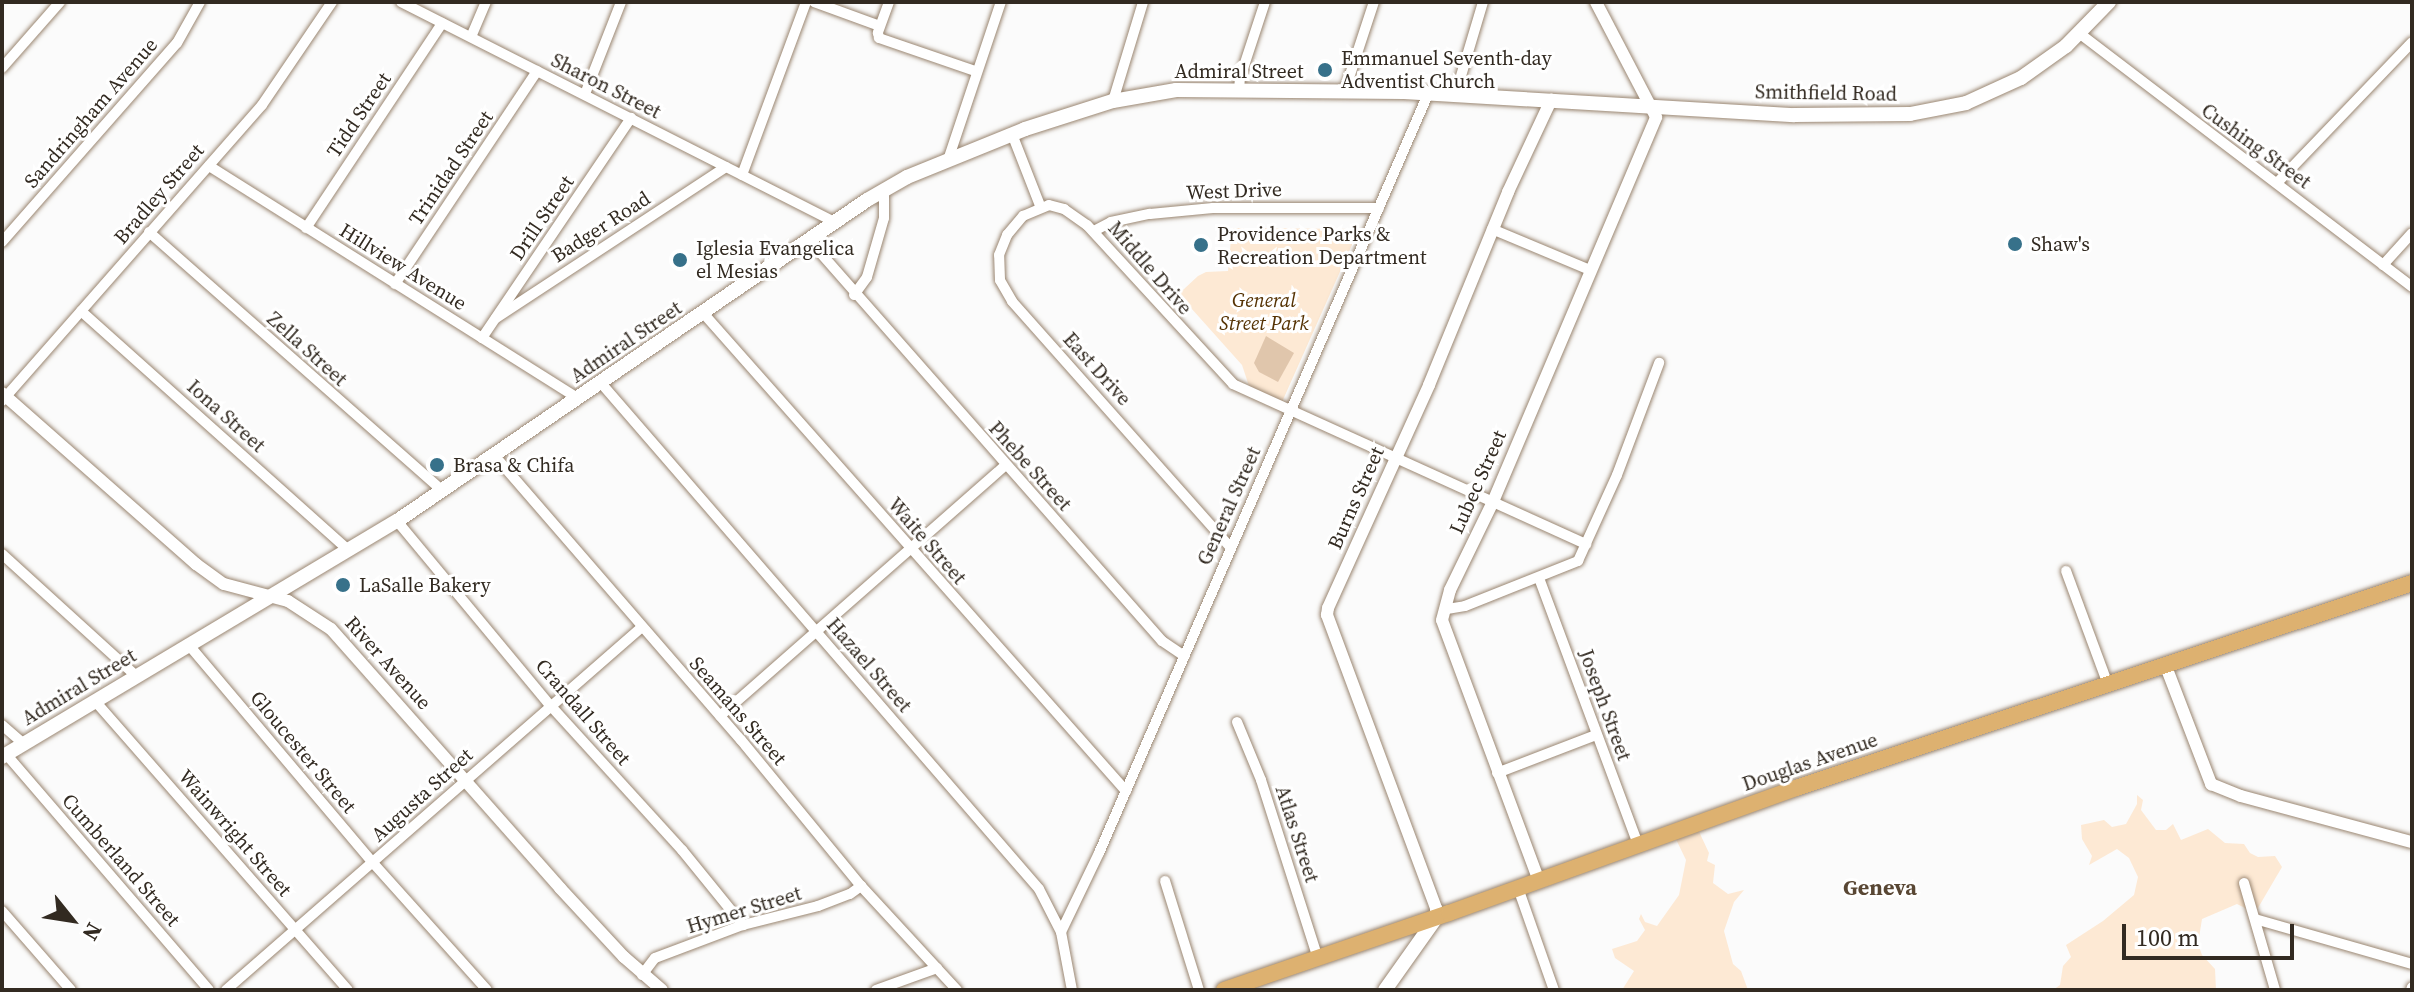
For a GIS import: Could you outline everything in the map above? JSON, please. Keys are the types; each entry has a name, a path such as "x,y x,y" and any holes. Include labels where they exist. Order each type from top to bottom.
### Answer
{"main road":[{"name":"Smithfield Road","path":"1652,105 1794,115 1910,114 1966,103 2006,85 2052,57 2109,2"},
{"name":"Admiral Street","path":"4,755 397,521 884,191 1012,134 1113,101 1176,90 1345,90 1652,105"},
{"name":"Douglas Avenue","path":"1224,990 2107,682 2412,583"},
{"path":"1385,990 1436,918"}],"street":[{"path":"2,68 60,2"},
{"name":"Sandringham Avenue","path":"2,242 177,43 200,2"},
{"name":"Bradley Street","path":"3,397 262,105 332,2"},
{"path":"401,2 442,23"},
{"path":"471,37 486,2"},
{"path":"585,94 621,2"},
{"path":"806,2 742,175 835,222"},
{"path":"814,2 975,71"},
{"path":"880,32 889,2"},
{"path":"948,160 975,71 1001,2"},
{"path":"1113,101 1143,2"},
{"path":"1239,91 1240,78 1265,2"},
{"path":"1345,90 1374,2"},
{"path":"1455,96 1483,2"},
{"path":"1596,2 1652,105"},
{"name":"Sharon Street","path":"442,23 742,175"},
{"name":"Tidd Street","path":"306,228 442,23"},
{"name":"Cushing Street","path":"2079,33 2412,287"},
{"path":"2277,183 2412,42"},
{"name":"Trinidad Street","path":"395,284 537,71"},
{"name":"General Street","path":"1061,932 1126,791 1428,94"},
{"name":"Burns Street","path":"1436,918 1436,908 1327,615 1492,229 1551,100"},
{"name":"Lubec Street","path":"1539,881 1442,620 1450,590 1492,504 1653,128 1656,117 1652,105"},
{"name":"Drill Street","path":"482,338 631,118"},
{"path":"1012,134 1041,208"},
{"name":"Hillview Avenue","path":"209,166 578,398"},
{"name":"Badger Road","path":"496,318 726,167"},
{"path":"854,295 867,277 884,218 884,191"},
{"name":"Middle Drive","path":"1041,208 1049,205 1064,209 1094,231 1220,374 1250,394 1586,544"},
{"name":"East Drive","path":"1041,208 1023,216 1001,247 998,264 1003,285 1022,314 1231,548"},
{"name":"West Drive","path":"1094,231 1111,222 1150,214 1213,208 1379,208"},
{"path":"1492,229 1590,270"},
{"name":"Zella Street","path":"149,232 443,491"},
{"path":"2383,265 2412,233"},
{"name":"Phebe Street","path":"810,241 854,295 1162,641 1184,656"},
{"name":"Iona Street","path":"81,311 347,549"},
{"name":"Waite Street","path":"704,314 1126,791"},
{"path":"1447,609 1465,606 1578,561 1617,475 1659,363"},
{"name":"Hazael Street","path":"601,383 1039,889 1061,932 1072,990"},
{"name":"River Avenue","path":"3,397 196,564 224,584 288,601 331,629 379,679 464,781 642,975 662,990"},
{"name":"Seamans Street","path":"494,455 720,716 861,886 957,990"},
{"path":"720,716 1005,466"},
{"name":"Crandall Street","path":"397,521 550,705 682,850 743,925"},
{"path":"2,554 136,676"},
{"path":"2066,571 2107,682"},
{"name":"Joseph Street","path":"1539,578 1638,844"},
{"name":"Augusta Street","path":"226,990 642,627"},
{"name":"Gloucester Street","path":"188,644 374,864 487,990"},
{"path":"2165,664 2205,774 2222,790 2412,842"},
{"name":"Wainwright Street","path":"95,701 348,990"},
{"name":"Atlas Street","path":"1237,722 1261,780 1318,959"},
{"path":"2,725 24,744"},
{"path":"1497,773 1596,735"},
{"name":"Cumberland Street","path":"4,755 209,990"},
{"path":"1165,881 1199,990"},
{"path":"2244,883 2275,990"},
{"name":"Hymer Street","path":"642,975 655,958 743,925 818,906 850,894 861,886"},
{"path":"1518,888 1554,990"},
{"path":"2,911 71,990"},
{"path":"2255,919 2412,964"},
{"path":"876,990 937,968"}],"green space":[{"name":"General Street Park","path":"1232,228 1359,229 1282,402 1249,386 1242,365 1191,308 1170,302 1198,276 1206,272 1228,271"},
{"path":"2137,795 2143,800 2141,810 2156,830 2166,830 2173,824 2181,840 2208,829 2225,843 2244,844 2250,853 2258,857 2275,856 2282,867 2255,913 2237,904 2202,919 2198,944 2202,955 2215,969 2216,990 2053,990 2060,985 2063,966 2071,957 2066,945 2103,921 2134,895 2138,877 2129,858 2117,849 2089,865 2092,856 2082,839 2081,825 2104,820 2112,827 2126,824 2137,804"},
{"path":"1695,823 1709,853 1707,861 1715,865 1713,883 1728,894 1744,890 1734,902 1724,931 1733,964 1741,971 1748,990 1622,990 1634,971 1615,958 1612,949 1637,941 1645,930 1639,919 1641,914 1645,922 1657,926 1679,895 1686,860 1672,831"}],"shaded area":[{"path":"1266,336 1294,353 1278,382 1259,372 1254,363"}],"place":[{"name":"Emmanuel Seventh-day Adventist Church","path":"1325,70"},
{"name":"Shaw's","path":"2015,244"},
{"name":"Providence Parks & Recreation Department","path":"1201,245"},
{"name":"Iglesia Evangelica el Mesias","path":"680,260"},
{"name":"Brasa & Chifa","path":"437,465"},
{"name":"LaSalle Bakery","path":"343,585"}],"district":[{"name":"Geneva","path":"1880,888"}]}
